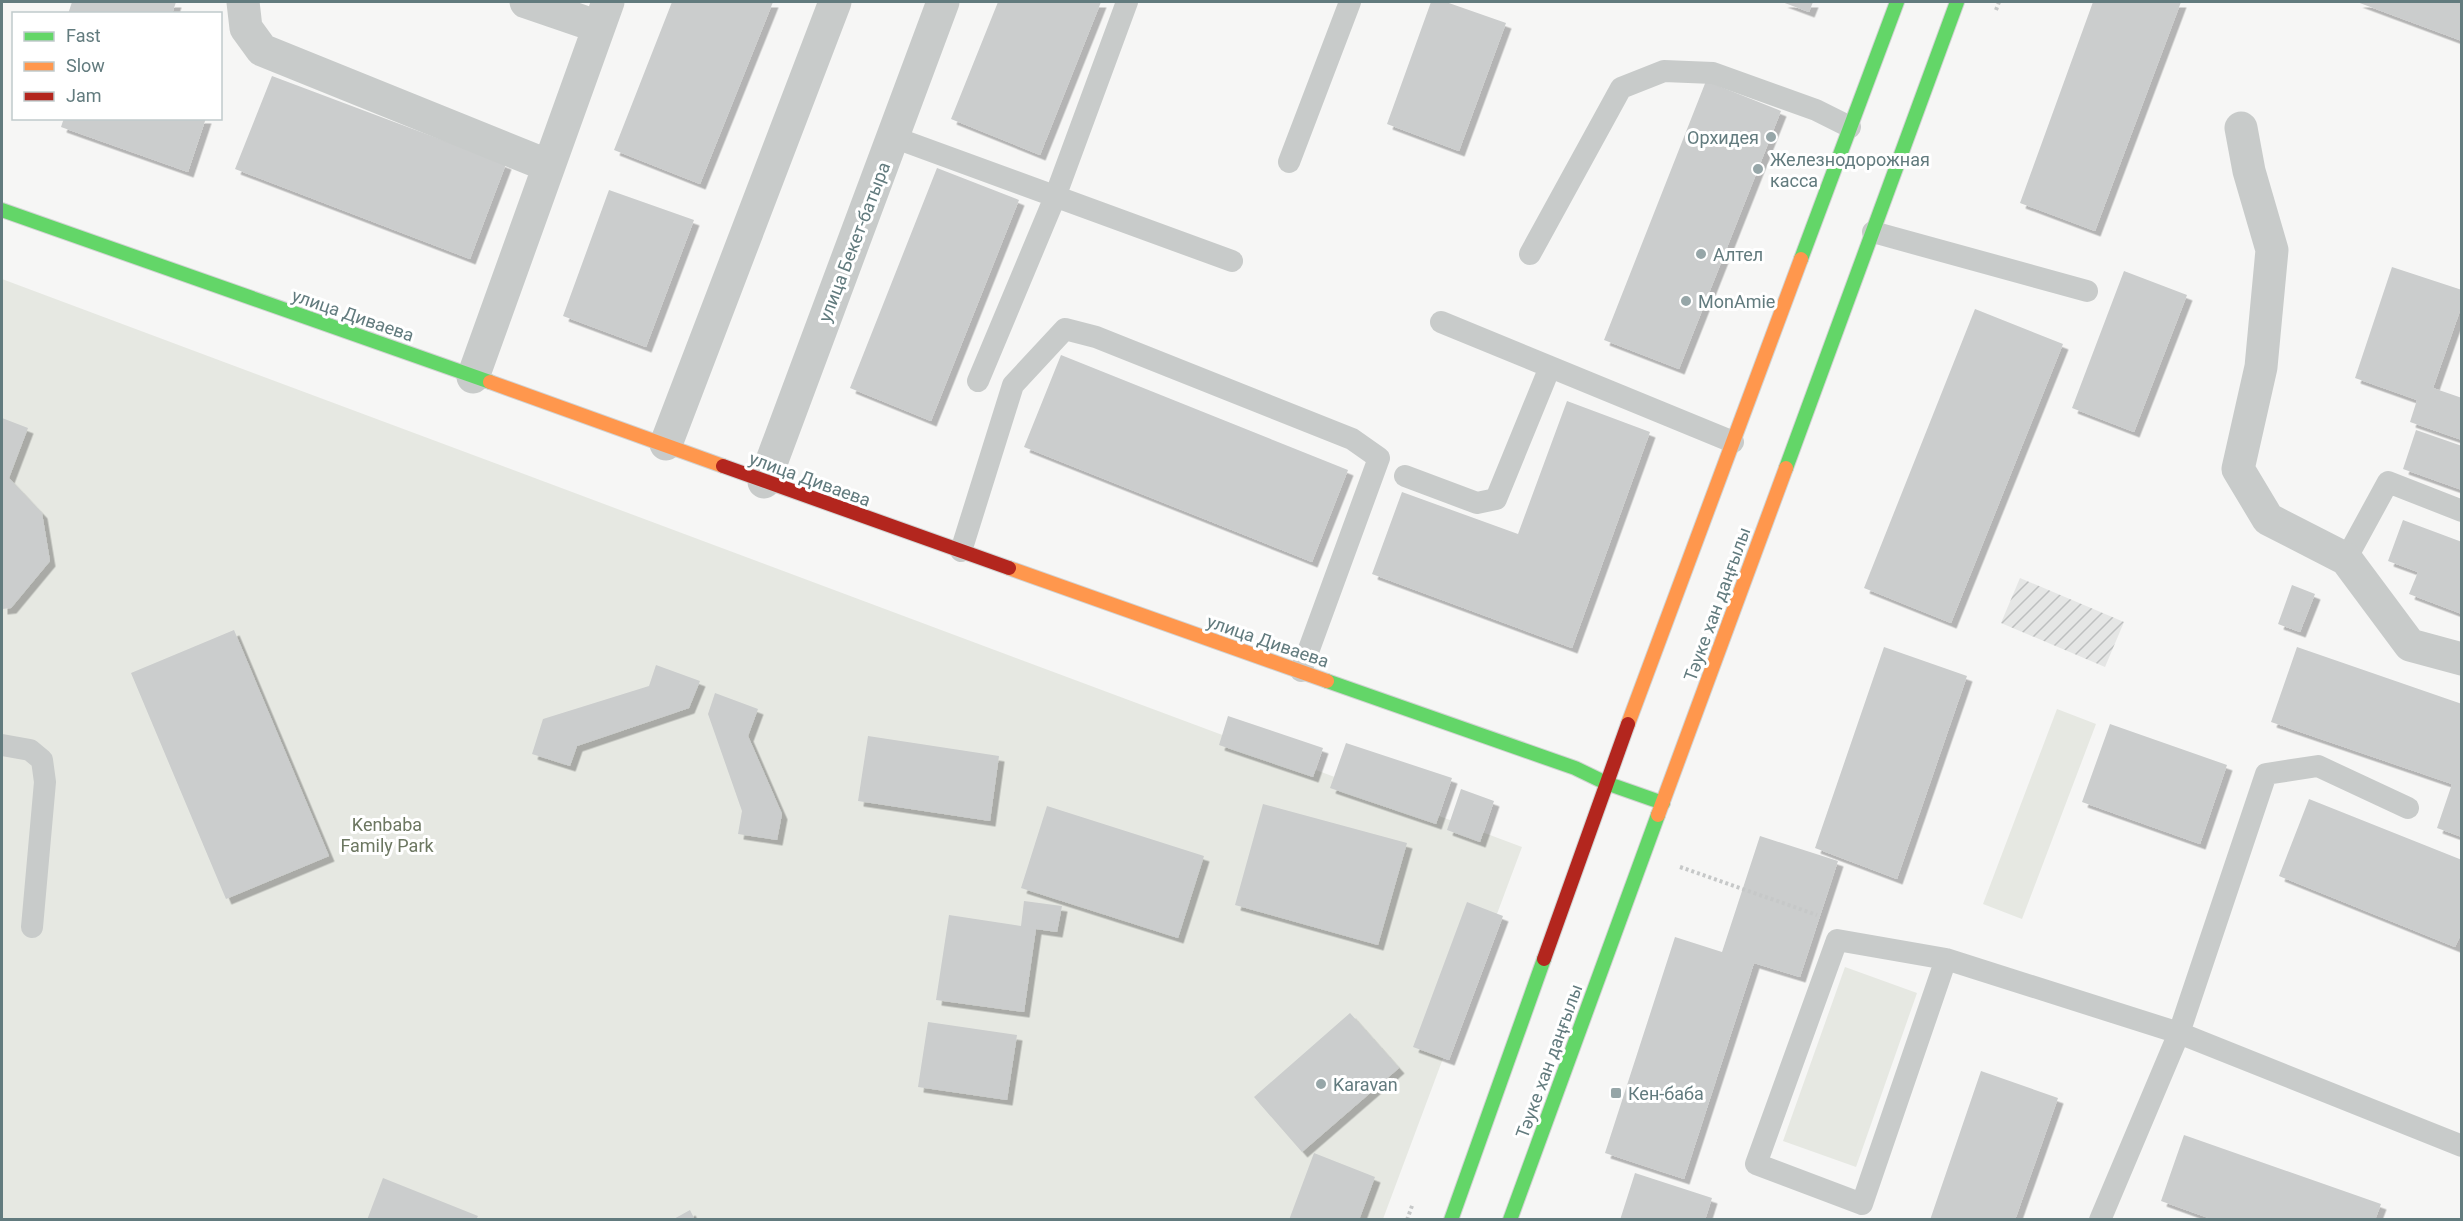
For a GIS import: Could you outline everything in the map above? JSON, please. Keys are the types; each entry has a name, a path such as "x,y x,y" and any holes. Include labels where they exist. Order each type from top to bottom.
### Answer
{"main road":[{"name":"Тәуке хан даңғылы","path":"1451,1220 1606,783 1897,2"},
{"name":"Тәуке хан даңғылы","path":"1510,1220 1957,2"},
{"name":"улица Диваева","path":"2,210 1575,768 1606,783 1663,803"}],"street":[{"path":"243,2 246,28 262,50 549,166"},
{"path":"472,377 603,14 526,2"},
{"path":"666,444 835,2"},
{"name":"улица Бекет-батыра","path":"764,482 943,2"},
{"path":"2241,128 2249,171 2272,250 2261,368 2238,469 2268,519 2346,559 2410,645 2462,659"}],"lane":[{"path":"978,381 1055,196 1127,2"},
{"path":"1289,162 1350,2"},
{"path":"1530,254 1621,88 1653,75 1664,71 1713,73 1816,110 1850,127"},
{"path":"893,137 1232,261"},
{"path":"1873,232 2087,291"},
{"path":"1441,322 1733,442"},
{"path":"961,551 1013,385 1065,328 1096,337 1352,439 1379,458 1301,671"},
{"path":"1405,476 1477,503 1496,499 1550,367"},
{"path":"2346,559 2388,482 2462,511"},
{"path":"2,745 30,750 42,760 45,782 32,927"},
{"path":"2100,1220 2179,1033 2266,774 2318,766 2409,808"},
{"path":"1946,959 1867,1212 1756,1164 1837,940 1946,959 2179,1033 2462,1146"}],"path":[{"path":"1676,866 1820,916"}],"shaded area":[{"path":"2020,578 2124,622 2105,667 2001,623"}],"green space":[{"name":"Kenbaba Family Park","path":"2,279 1522,847 1383,1219 2,1219"},
{"path":"2057,709 2096,724 2022,919 1983,904"},
{"path":"1845,967 1917,993 1856,1167 1783,1141"}],"building":[{"path":"72,2 176,2 173,12 69,12"},
{"path":"672,2 773,2 700,184 614,150"},
{"path":"998,2 1101,2 1040,155 951,119"},
{"path":"1431,2 1446,2 1506,23 1459,151 1387,124"},
{"path":"1782,2 1813,2 1809,12"},
{"path":"2093,2 2181,2 2095,231 2020,203"},
{"path":"2357,2 2462,2 2462,41"},
{"path":"272,76 506,164 470,259 235,169"},
{"path":"1706,81 1781,111 1679,369 1604,340"},
{"path":"63,120 205,120 188,172 61,127"},
{"path":"937,168 1019,200 931,421 850,388"},
{"path":"609,190 694,220 646,347 563,316"},
{"path":"2392,267 2462,290 2462,305 2433,388 2462,398 2462,440 2410,422 2417,400 2355,378"},
{"path":"2124,271 2187,295 2134,432 2072,408"},
{"path":"1975,309 2063,344 1951,623 1864,588"},
{"path":"1061,355 1348,470 1312,562 1024,447"},
{"path":"1567,401 1650,432 1572,648 1372,574 1402,492 1518,534"},
{"path":"2,418 28,428 9,478 42,513 50,561 11,608 2,609"},
{"path":"2416,430 2462,446 2462,490 2403,469"},
{"path":"2403,520 2462,542 2462,614 2409,594 2418,572 2388,561"},
{"path":"2292,585 2315,594 2300,632 2278,624"},
{"path":"234,630 329,856 226,899 131,673"},
{"path":"1884,647 1967,676 1897,879 1815,848"},
{"path":"2297,647 2462,704 2462,837 2437,828 2452,784 2271,722"},
{"path":"656,665 700,681 689,708 577,746 570,766 532,754 543,719 649,686"},
{"path":"715,693 758,709 748,736 782,814 777,840 738,834 742,811 708,714"},
{"path":"1228,716 1323,748 1313,777 1219,745"},
{"path":"2110,724 2227,765 2200,844 2082,802"},
{"path":"868,736 999,756 990,821 858,801"},
{"path":"1346,743 1452,778 1436,824 1330,788"},
{"path":"1461,789 1494,801 1480,842 1447,830"},
{"path":"2309,799 2462,860 2462,932 2455,947 2279,876"},
{"path":"1263,804 1407,843 1378,945 1235,905"},
{"path":"1047,806 1204,856 1178,938 1021,888"},
{"path":"1760,836 1838,861 1800,977 1754,963 1684,1179 1605,1153 1675,937 1722,952"},
{"path":"1024,901 1062,906 1057,932 1036,929 1024,1012 936,1000 949,915 1021,926"},
{"path":"1467,902 1503,916 1449,1060 1413,1047"},
{"path":"1350,1013 1399,1068 1302,1152 1254,1097"},
{"path":"928,1022 1017,1035 1007,1100 918,1087"},
{"path":"1981,1071 2058,1098 2015,1220 1930,1220"},
{"path":"2184,1135 2381,1204 2375,1220 2214,1220 2161,1201"},
{"path":"1314,1153 1375,1177 1359,1220 1289,1220"},
{"path":"1635,1173 1712,1198 1705,1220 1620,1220"},
{"path":"383,1178 478,1216 476,1220 367,1220"},
{"path":"690,1210 695,1220 672,1220"}],"traffic: fast":[{"path":"1801,259 1897,2"},
{"path":"1786,468 1957,2"},
{"path":"2,210 490,382"},
{"path":"1327,681 1575,768 1606,783 1663,803"},
{"path":"1510,1220 1658,815"},
{"path":"1451,1220 1544,959"}],"traffic: slow":[{"path":"1628,724 1801,259"},
{"path":"490,382 723,466"},
{"path":"1658,815 1786,468"},
{"path":"1009,568 1327,681"}],"traffic: jam":[{"path":"723,466 1009,568"},
{"path":"1544,959 1628,724"}],"place":[{"name":"Орхидея","path":"1771,137"},
{"name":"Железнодорожная касса","path":"1758,169"},
{"name":"Алтел","path":"1701,254"},
{"name":"MonAmie","path":"1686,301"},
{"name":"Karavan","path":"1321,1084"},
{"name":"Кен-баба","path":"1616,1093"}]}
